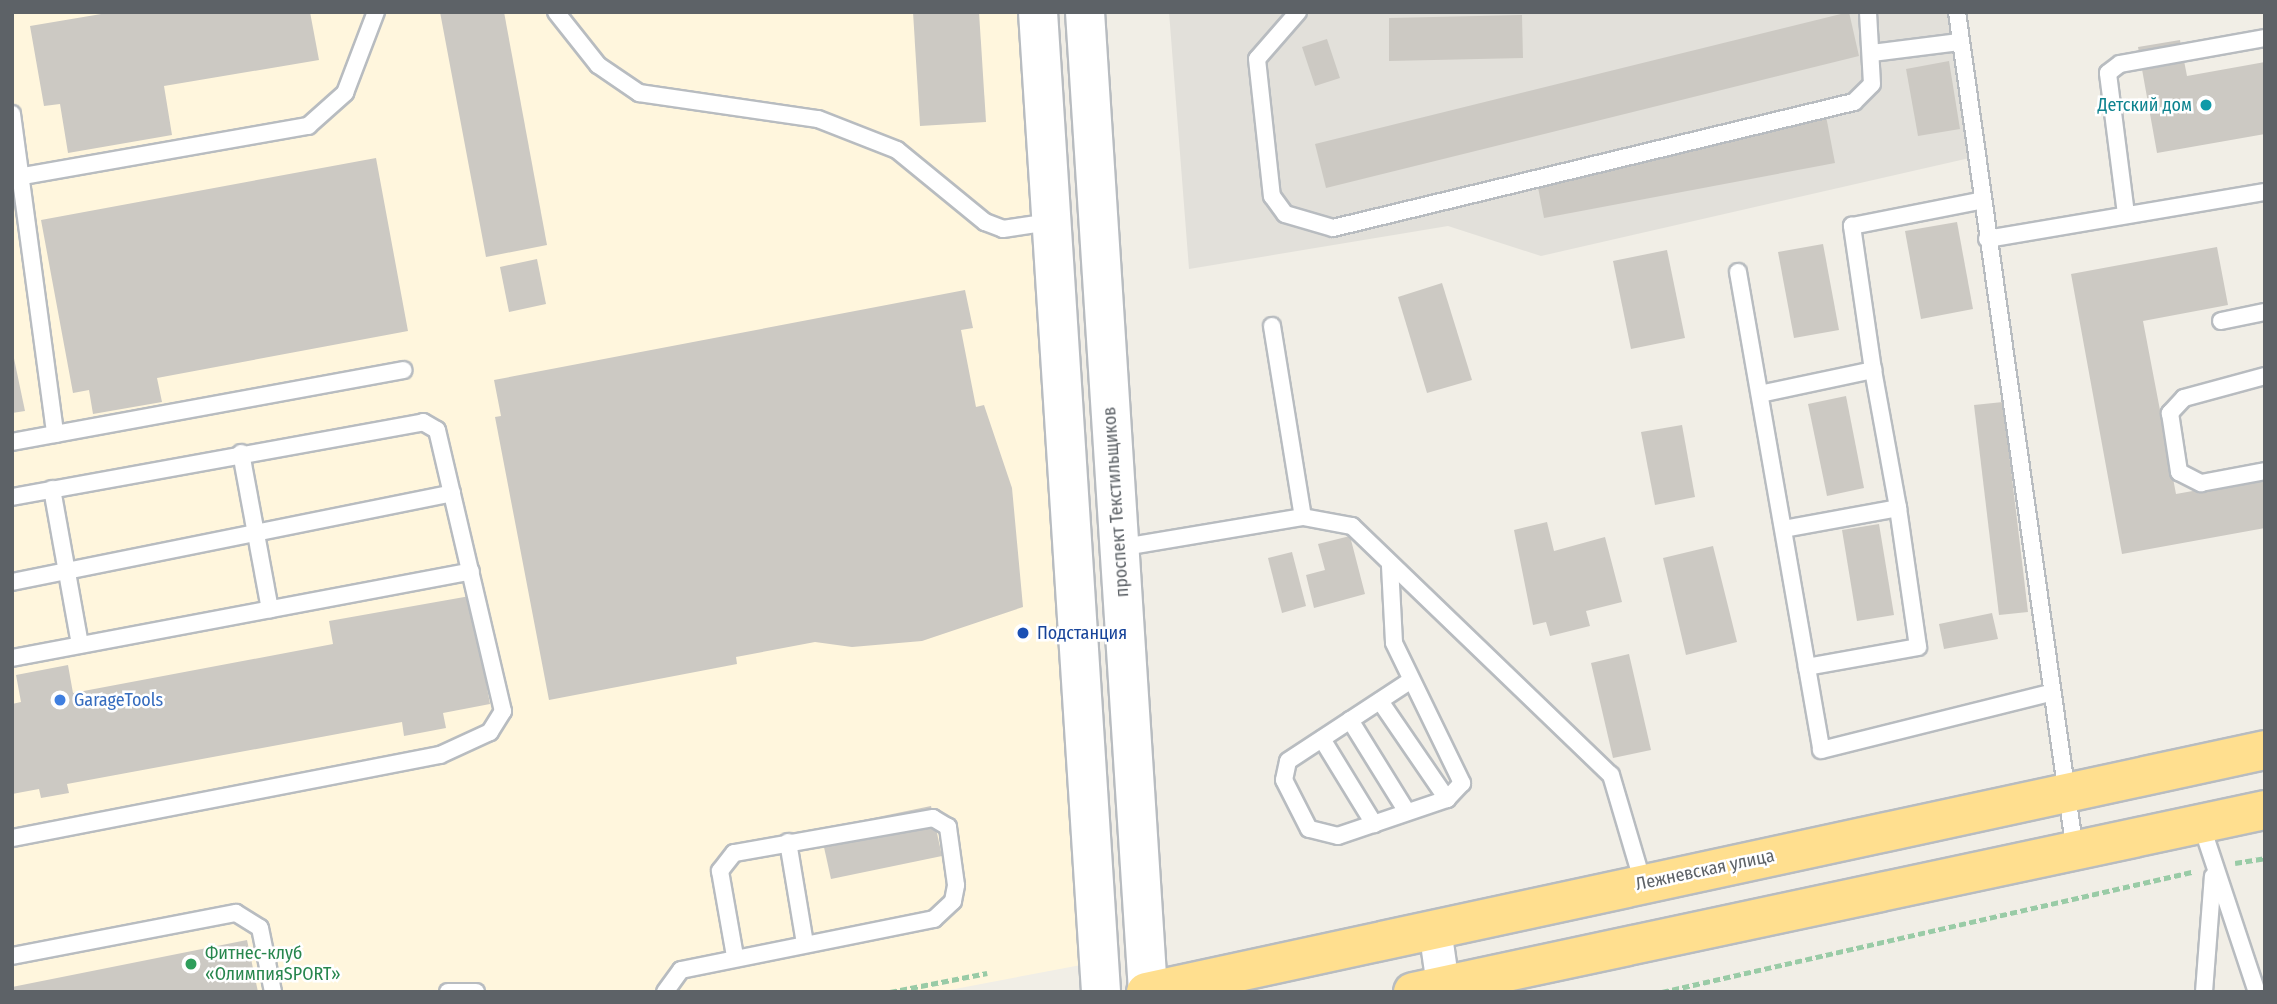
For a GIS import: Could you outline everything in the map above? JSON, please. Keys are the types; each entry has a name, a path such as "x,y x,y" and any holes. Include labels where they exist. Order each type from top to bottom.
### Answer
{"highway":[{"name":"Лежневская улица","path":"1147,992 2265,750"},
{"path":"1433,989 2265,810"}],"main road":[{"path":"1038,12 1101,992"},
{"name":"проспект Текстильщиков","path":"1084,12 1147,992"}],"street":[{"path":"1433,989 1435,929"}],"lane":[{"path":"18,177 308,127 345,93 376,12"},
{"path":"556,12 598,65 639,93 818,119 897,150 985,222 1003,229 1050,222"},
{"path":"1298,12 1257,59 1272,196 1285,214 1333,228 1854,102 1872,84 1868,12"},
{"path":"1956,12 1980,201 2075,852"},
{"path":"2126,214 2108,74 2120,64 2265,38"},
{"path":"1872,53 1959,42"},
{"path":"12,114 18,177 55,434"},
{"path":"1987,239 2265,191"},
{"path":"1807,667 1918,647 1852,226 1980,201"},
{"path":"1738,272 1821,750 2050,693"},
{"path":"2221,321 2265,312"},
{"path":"1272,326 1303,517"},
{"path":"12,442 403,370"},
{"path":"1760,394 1873,370"},
{"path":"2265,376 2184,398 2170,413 2179,472 2201,483 2265,471"},
{"path":"12,496 423,422 437,430 503,711 490,732 440,755 12,838"},
{"path":"241,453 271,608"},
{"path":"52,489 80,645"},
{"path":"12,582 452,493"},
{"path":"1784,529 1898,508"},
{"path":"1118,548 1303,517 1352,526 1390,566 1611,775 1643,883"},
{"path":"1390,566 1394,643 1410,681 1460,769 1462,783 1447,799 1374,824 1325,837 1309,829 1284,780 1288,761 1410,681"},
{"path":"12,658 471,571"},
{"path":"1380,701 1447,799"},
{"path":"1350,720 1407,812"},
{"path":"1322,739 1374,824"},
{"path":"665,992 681,970 735,957 920,925 944,912 956,885 948,827 933,818 734,853 720,871 735,957"},
{"path":"2201,824 2257,992"},
{"path":"788,842 805,944"},
{"path":"2204,992 2214,867"},
{"path":"12,956 236,913 260,928 274,990"},
{"path":"448,992 476,992"}],"path":[{"path":"1662,992 2214,867 2265,858"},
{"path":"890,992 987,973"}],"shaded area":[{"path":"12,12 1035,12 1081,965 939,992 12,992"},
{"path":"1169,12 1951,12 1974,157 1541,256 1448,226 1189,269"}],"building":[{"path":"113,12 310,12 319,60 164,86 172,135 68,153 60,104 44,106 30,26"},
{"path":"440,12 504,12 547,245 486,257"},
{"path":"913,12 979,12 986,122 920,126"},
{"path":"1849,12 1859,56 1326,188 1315,144"},
{"path":"1522,15 1523,58 1389,61 1389,18"},
{"path":"1327,39 1340,78 1315,86 1302,47"},
{"name":"Детский дом","path":"2180,40 2187,76 2265,62 2265,134 2157,153 2138,47"},
{"path":"1949,61 1960,129 1918,136 1906,69"},
{"path":"1826,116 1835,163 1544,218 1535,172"},
{"path":"376,158 408,331 157,378 162,402 93,414 89,390 73,393 41,220"},
{"path":"1957,222 1973,309 1921,319 1905,231"},
{"path":"1823,244 1839,330 1794,338 1778,252"},
{"path":"2217,247 2228,305 2143,321 2176,494 2265,478 2265,528 2122,554 2071,274"},
{"path":"1667,250 1685,338 1631,349 1613,261"},
{"path":"537,259 546,304 509,312 500,267"},
{"path":"1442,283 1472,380 1427,393 1398,297"},
{"path":"965,290 973,328 961,330 976,407 984,405 1012,488 1023,607 922,641 852,647 815,642 736,657 737,664 549,700 495,417 501,416 494,380"},
{"path":"12,349 25,411 12,413"},
{"path":"1846,396 1864,488 1827,496 1808,404"},
{"path":"2003,402 2028,612 1999,615 1974,405"},
{"path":"1682,425 1695,497 1655,505 1641,432"},
{"path":"1547,522 1554,551 1605,537 1622,602 1586,611 1590,626 1550,636 1546,622 1533,625 1514,530"},
{"path":"1879,524 1894,615 1857,621 1842,530"},
{"path":"1350,536 1365,594 1314,608 1306,575 1325,570 1318,544"},
{"path":"1713,546 1737,642 1686,655 1663,558"},
{"path":"1292,552 1306,606 1282,613 1268,558"},
{"path":"470,596 490,704 443,713 446,728 404,736 402,722 67,784 69,793 41,798 39,789 12,794 12,704 21,702 16,675 68,665 73,693 333,644 329,621"},
{"path":"1992,613 1998,639 1944,649 1939,624"},
{"path":"1629,654 1651,750 1613,758 1591,663"},
{"path":"931,806 942,856 831,879 820,829"},
{"name":"Фитнес-клуб «ОлимпияSPORT»","path":"247,940 258,992 12,992 12,987"}],"place":[{"name":"Детский дом","path":"2206,105"},
{"name":"Подстанция","path":"1023,633"},
{"name":"GarageTools","path":"60,700"},
{"name":"Фитнес-клуб «ОлимпияSPORT»","path":"191,964"}]}
